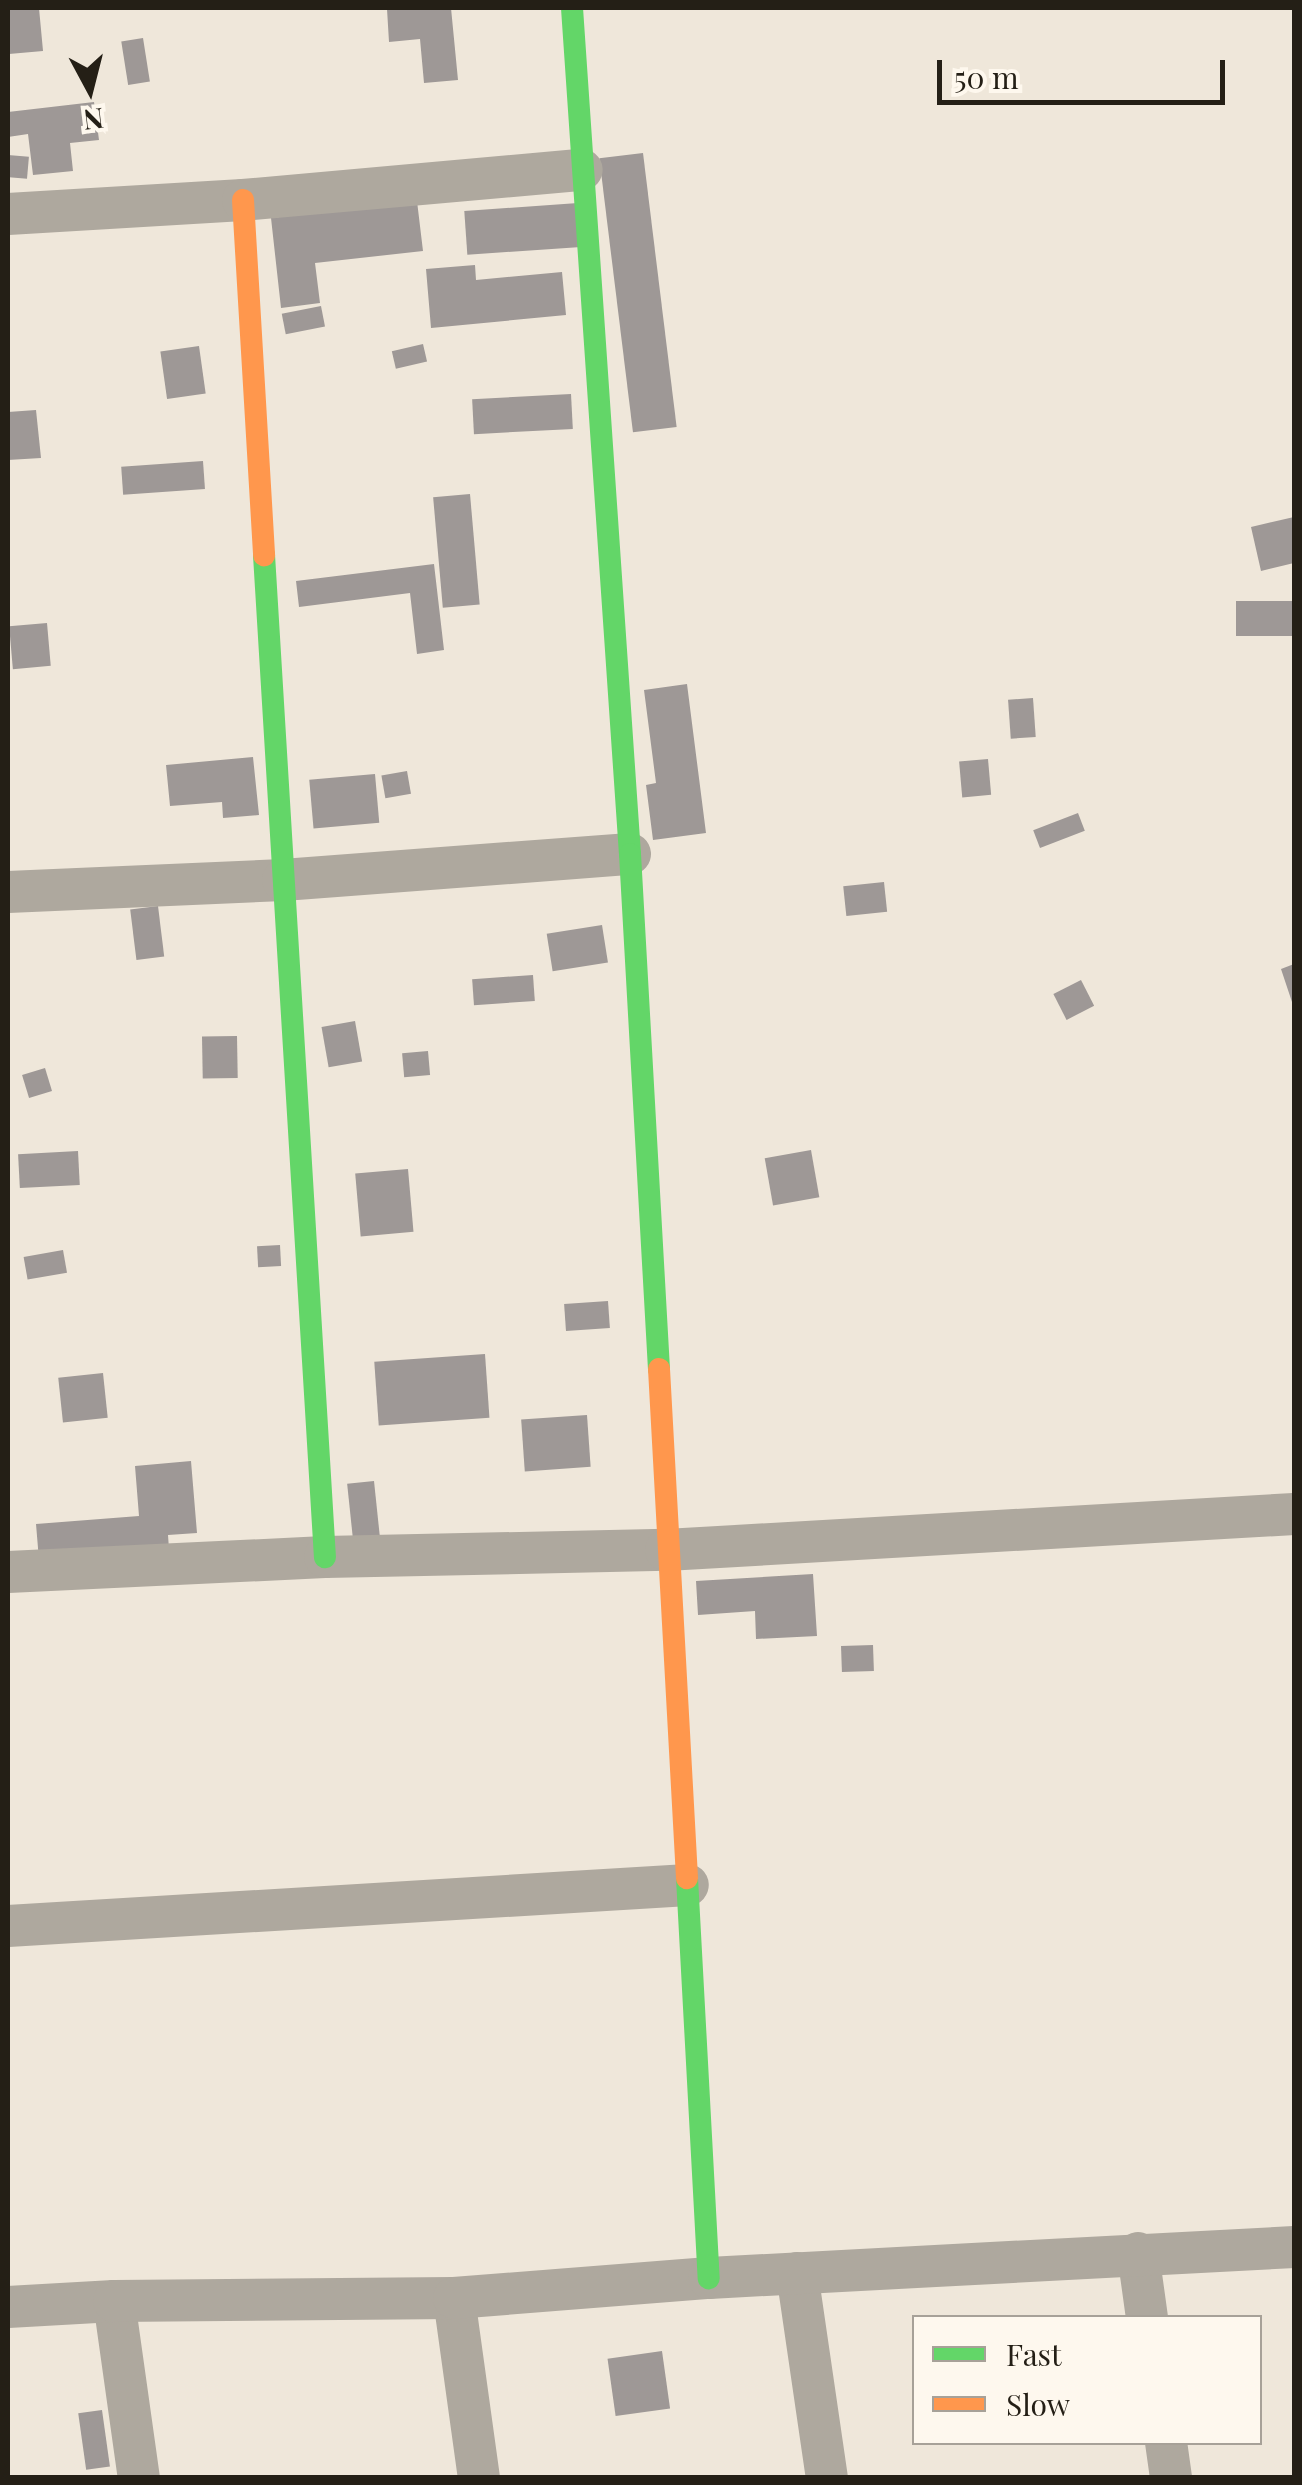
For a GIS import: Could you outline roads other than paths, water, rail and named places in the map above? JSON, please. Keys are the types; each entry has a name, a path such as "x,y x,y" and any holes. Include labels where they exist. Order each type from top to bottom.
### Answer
{"street":[{"path":"572,8 630,854 709,2278"},
{"path":"8,214 243,200 582,170"},
{"path":"243,200 325,1557"},
{"path":"8,892 283,880 630,854"},
{"path":"8,1572 325,1557 666,1550 1294,1514"},
{"path":"8,1926 688,1885"},
{"path":"8,2307 114,2300 454,2298 709,2278 1294,2247"},
{"path":"1138,2253 1148,2315"},
{"path":"797,2273 827,2478"},
{"path":"454,2298 479,2478"},
{"path":"114,2300 138,2478"},
{"path":"1166,2445 1170,2478"}]}
